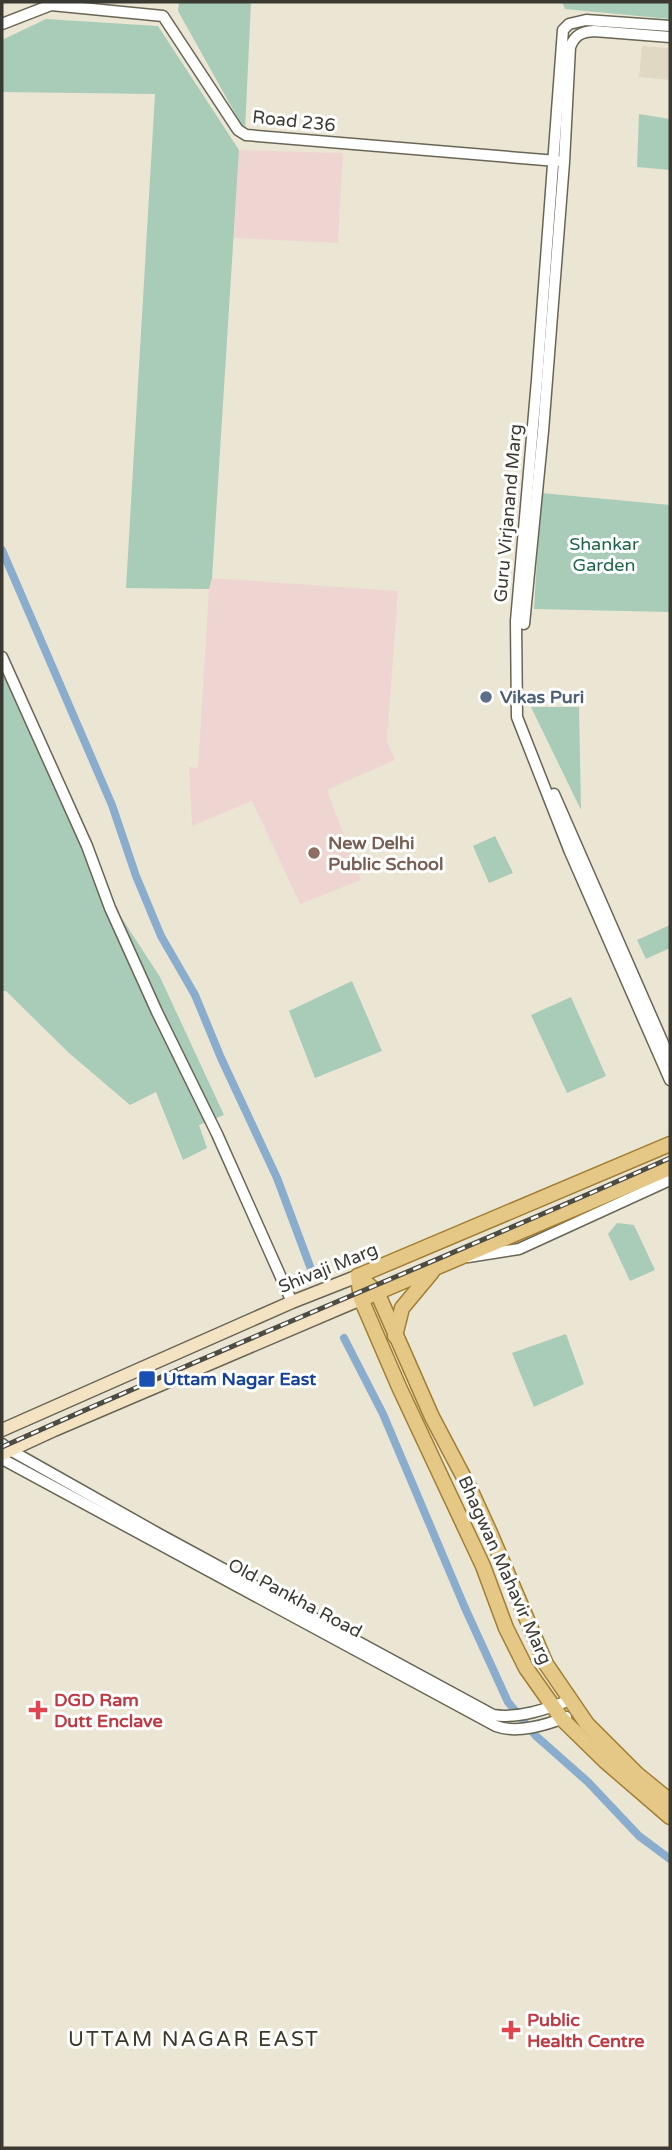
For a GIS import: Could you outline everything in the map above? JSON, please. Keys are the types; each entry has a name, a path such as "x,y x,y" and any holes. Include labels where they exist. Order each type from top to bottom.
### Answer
{"main road":[{"name":"Shivaji Marg","path":"2,1430 292,1302 670,1144"},
{"path":"4,1452 670,1168"},
{"path":"395,1336 401,1308 435,1268"},
{"path":"358,1276 377,1293"},
{"name":"Bhagwan Mahavir Marg","path":"358,1276 361,1299 526,1668 562,1719 605,1761 670,1817"},
{"name":"Bhagwan Mahavir Marg","path":"377,1293 432,1417 481,1513 547,1664 583,1713 637,1774 670,1801"}],"street":[{"name":"Road 236","path":"2,23 51,5 163,16 238,130 246,135 559,162"},
{"name":"Guru Virjanand Marg","path":"670,26 586,20 574,22 564,28 543,431 524,621 521,715 670,1059"},
{"name":"Guru Virjanand Marg","path":"670,37 594,30 576,36 570,47 516,621 517,717 570,852 670,1080"},
{"path":"2,656 88,846 110,908 217,1134 292,1302"},
{"path":"456,1259 519,1249 670,1180"},
{"name":"Old Pankha Road","path":"4,1452 493,1715 504,1717 552,1707 583,1713"},
{"name":"Old Pankha Road","path":"4,1452 496,1726 509,1730 517,1729 583,1713"}],"shaded area":[{"path":"642,46 670,48 670,80 639,77"},
{"path":"239,150 343,153 338,243 234,238"},
{"path":"212,578 398,591 387,741 395,760 327,790 361,880 300,904 252,801 192,826 189,767 198,768 209,589"}],"green space":[{"path":"179,2 251,2 245,131 178,11"},
{"path":"562,2 670,2 670,19 565,9"},
{"path":"46,19 158,26 239,150 212,578 209,589 126,588 155,94 2,92 2,40"},
{"path":"639,114 670,119 670,170 637,167"},
{"name":"Shankar Garden","path":"541,493 670,505 670,612 534,609"},
{"path":"2,672 34,736 93,874 160,977 224,1115 199,1125 207,1148 183,1160 156,1092 130,1105 69,1053 6,991 2,991"},
{"path":"531,707 579,707 581,810"},
{"path":"495,836 513,873 489,883 473,846"},
{"path":"670,925 670,948 646,959 637,940"},
{"path":"352,981 382,1051 315,1078 289,1011"},
{"path":"571,997 606,1076 567,1093 531,1015"},
{"path":"617,1223 634,1225 655,1270 630,1281 608,1234"},
{"path":"566,1334 584,1384 534,1407 512,1353"}],"waterway":[{"path":"2,550 112,805 136,876 161,936 195,995 277,1178 311,1269"},
{"path":"344,1338 383,1414 508,1702 536,1736 588,1782 639,1836 670,1859"}],"railway":[{"path":"2,1447 670,1158"}],"place":[{"name":"Vikas Puri","path":"486,697"},
{"name":"New Delhi Public School","path":"314,853"},
{"name":"Uttam Nagar East","path":"147,1379"},
{"name":"DGD Ram Dutt Enclave","path":"38,1710"},
{"name":"Public Health Centre","path":"511,2030"}],"district":[{"name":"UTTAM NAGAR EAST","path":"194,2039"}]}
